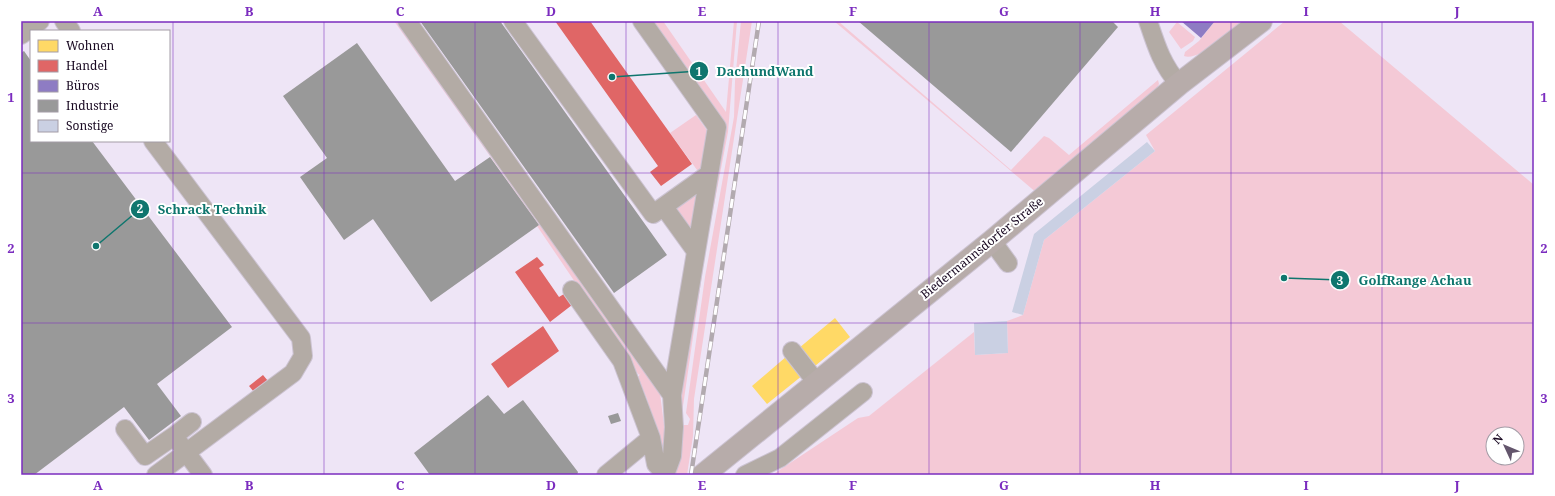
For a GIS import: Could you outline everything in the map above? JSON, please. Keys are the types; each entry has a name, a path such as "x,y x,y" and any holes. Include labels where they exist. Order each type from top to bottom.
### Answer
{"main road":[{"name":"Biedermannsdorfer Straße","path":"705,474 992,241 1179,84 1261,21"}],"street":[{"path":"21,35 40,21"},
{"path":"64,21 70,30"},
{"path":"407,21 672,395"},
{"path":"513,21 653,214 708,174"},
{"path":"572,290 622,361 651,438 656,464 665,474 672,456 674,427 672,395 695,250 717,127 642,21"},
{"path":"1148,21 1160,58 1179,84"},
{"path":"154,142 301,338 303,356 293,373 156,475"},
{"path":"664,207 695,250"},
{"path":"992,241 1008,263"},
{"path":"792,351 817,383"},
{"path":"744,475 780,458 863,392"},
{"path":"125,429 146,456 192,422"},
{"path":"174,436 203,475"},
{"path":"606,475 651,438"}],"shaded area":[{"path":"394,21 401,21 660,393 665,433 665,450 661,450 647,399 638,377 641,373 639,375 634,369 537,226 539,225"},
{"path":"652,21 663,21 726,112 734,21 737,21 728,132 706,247 682,413 678,412 723,124"},
{"path":"741,21 752,21 694,399 693,436 687,475 675,475 683,425 688,425 690,419 686,413 705,277 734,117 735,81"},
{"path":"834,21 838,21 1011,170 1044,136 1049,138 1069,155 1158,80 1159,84 1156,90 1038,194"},
{"path":"1215,21 1248,21 1207,50 1190,57 1184,56 1185,52 1199,41"},
{"path":"1285,21 1339,21 1534,185 1534,475 772,475 858,418 869,416 974,332 975,355 1008,353 1007,321 1023,315 1044,240 1155,151 1146,135"},
{"path":"1177,22 1195,37 1193,41 1181,49 1169,32"},
{"path":"696,115 711,136 700,174 670,133"},
{"path":"699,188 691,229 674,205"}],"building: Wohnen":[{"path":"835,318 850,337 815,366 799,348"},
{"path":"787,356 803,375 767,404 752,386"}],"building: Handel":[{"path":"555,21 590,21 692,164 661,186 650,172 658,166"},
{"path":"537,257 544,265 539,268 559,297 564,294 572,305 550,322 515,272"},
{"path":"543,326 559,351 508,388 491,364"},
{"path":"263,375 268,381 254,392 249,386"}],"building: Büros":[{"path":"1181,21 1215,21 1201,38"}],"building: Industrie":[{"path":"420,21 500,21 667,255 614,293"},
{"path":"858,21 1112,21 1118,27 1011,152"},
{"path":"357,43 455,181 490,157 539,225 431,302 373,219 344,240 300,177 327,158 283,96"},
{"path":"24,51 30,60 30,142 93,142 232,327 157,384 181,416 149,440 124,407 34,475 21,475 21,53"},
{"path":"488,395 504,414 523,400 578,472 577,475 430,475 414,453"},
{"path":"618,413 621,421 611,424 608,416"}],"building: Sonstige":[{"path":"1147,142 1155,151 1044,240 1023,315 1012,312 1034,234"},
{"path":"1007,321 1008,353 975,355 974,323"}],"railway":[{"path":"691,475 759,21"}],"place":[{"name":"DachundWand","path":"612,77"},
{"name":"Schrack Technik","path":"96,246"},
{"name":"GolfRange Achau","path":"1284,278"}]}
